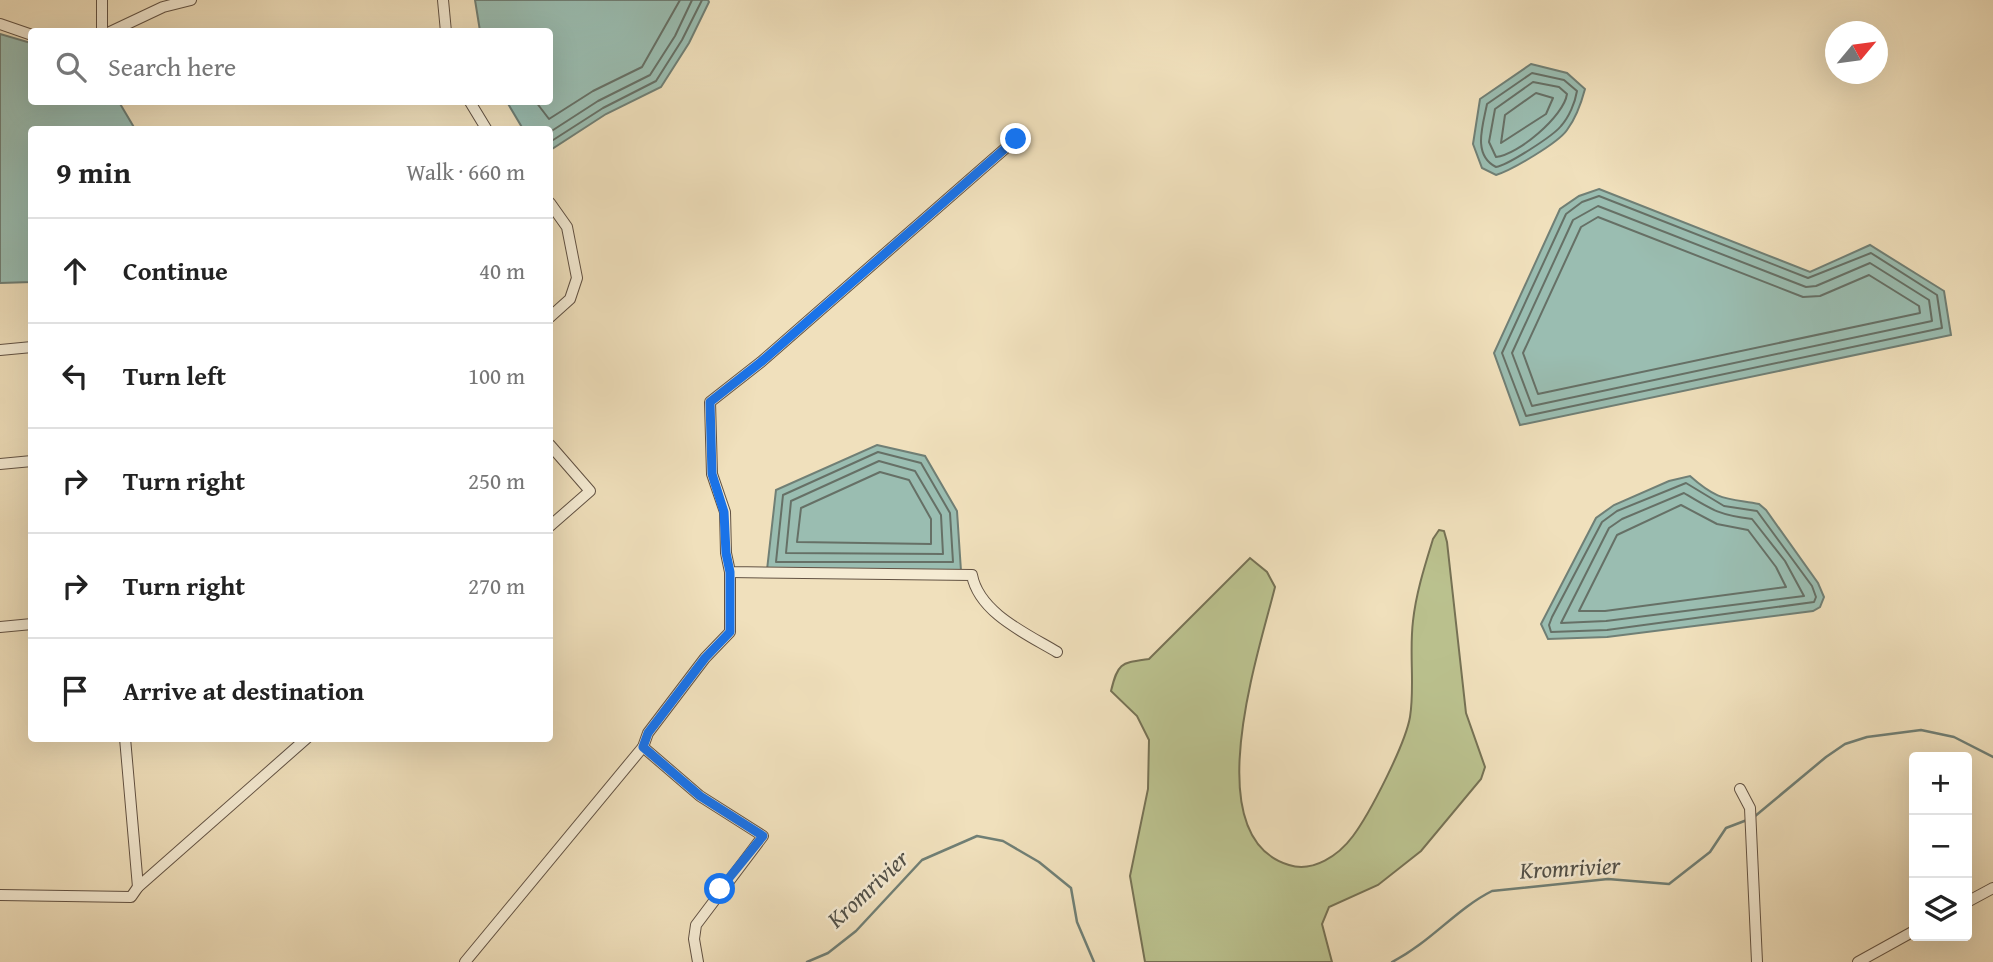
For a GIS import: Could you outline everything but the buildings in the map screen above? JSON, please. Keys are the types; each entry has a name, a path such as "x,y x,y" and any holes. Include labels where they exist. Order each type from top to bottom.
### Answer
{"street":[{"path":"102,0 102,28"},
{"path":"118,28 163,7 191,0"},
{"path":"443,0 446,28"},
{"path":"0,24 28,34"},
{"path":"472,105 485,126"},
{"path":"465,962 643,747 648,733 705,658 730,632 730,572 724,512 712,474 710,402 761,362 1016,139"},
{"path":"553,207 567,227 577,278 570,299 553,314"},
{"path":"0,350 28,347"},
{"path":"553,448 590,491 553,523"},
{"path":"0,464 28,461"},
{"path":"730,572 972,575 975,590 1017,630 1057,652"},
{"path":"0,627 28,624"},
{"path":"125,742 138,887"},
{"path":"0,895 131,897 138,887 302,742"},
{"path":"643,747 700,796 763,836 696,925 694,939 698,962"},
{"path":"1740,789 1750,808 1757,962"},
{"path":"1972,899 1993,888"},
{"path":"1858,962 1909,934"}],"green space":[{"path":"1439,530 1444,531 1447,542 1466,713 1485,767 1481,779 1421,851 1378,885 1329,907 1322,924 1332,962 1145,962 1130,876 1148,789 1149,740 1137,716 1111,691 1119,669 1127,663 1149,659 1250,558 1267,572 1275,587 1257,654 1241,740 1239,782 1245,819 1261,848 1289,865 1307,867 1325,861 1347,843 1360,825 1386,778 1407,729 1412,693 1414,611 1433,539"}],"water":[{"path":"475,0 709,2 689,43 661,87 606,114 553,148 553,126 521,126 509,105 553,105 553,28 480,28"},
{"path":"0,34 28,42 28,105 121,105 133,126 28,126 28,282 0,283"},
{"path":"1531,64 1567,73 1585,89 1582,100 1567,130 1554,142 1513,168 1496,175 1482,168 1473,144 1480,99"},
{"path":"1599,189 1810,272 1870,245 1944,291 1951,335 1520,425 1494,353 1560,209 1579,196"},
{"path":"877,445 925,456 957,511 961,571 767,570 776,490"},
{"path":"1690,476 1715,494 1759,504 1766,510 1818,583 1824,597 1820,607 1813,611 1607,637 1548,639 1541,624 1596,518 1614,505 1669,481"}],"waterway":[{"name":"Kromrivier","path":"1754,817 1826,757 1845,744 1867,737 1921,730 1954,737 1993,757"},
{"name":"Kromrivier","path":"1392,962 1492,891 1608,879 1669,884 1710,852 1726,828 1747,820"},
{"name":"Kromrivier","path":"807,962 828,953 856,931 922,860 977,836 1003,841 1039,862 1071,888 1077,922 1094,962"}],"route":[{"path":"720,889 763,836 700,796 643,747 648,733 705,658 730,632 730,572 724,512 712,474 710,402 761,362 1016,139"}]}
